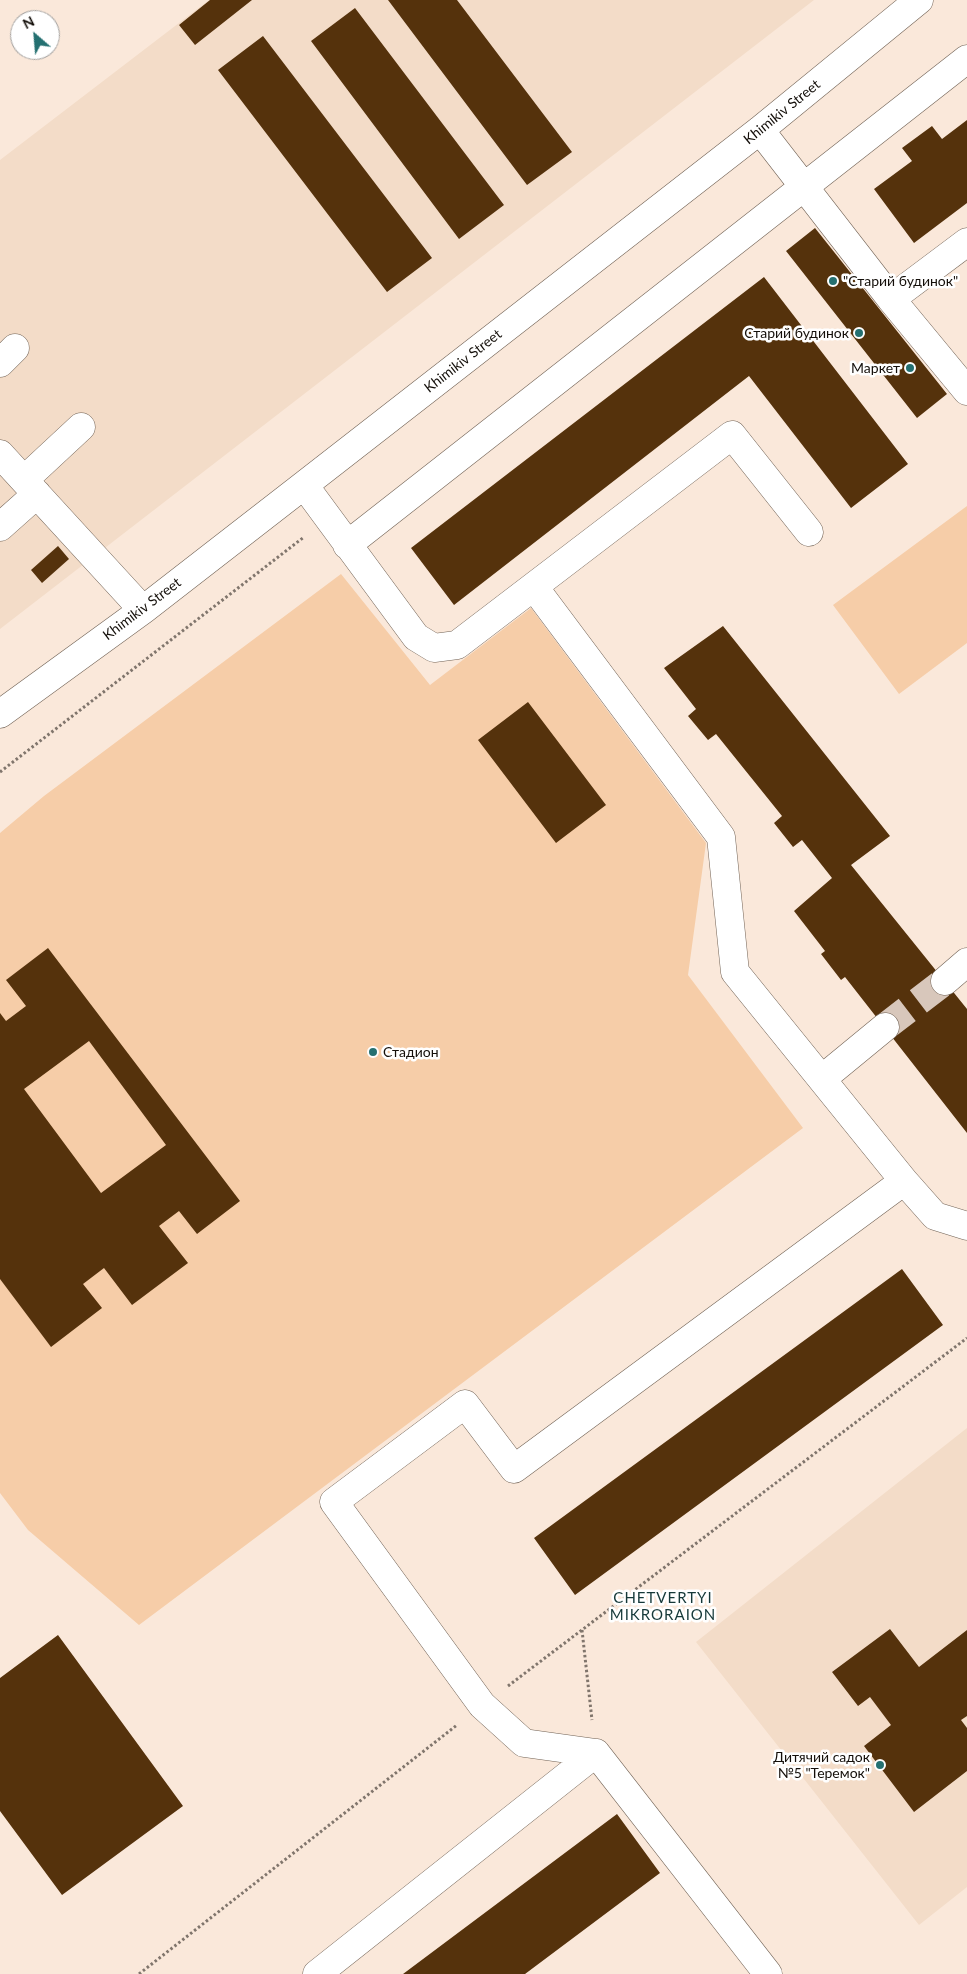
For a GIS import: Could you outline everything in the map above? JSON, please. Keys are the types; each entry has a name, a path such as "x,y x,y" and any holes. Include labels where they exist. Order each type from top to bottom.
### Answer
{"street":[{"name":"Khimikiv Street","path":"0,714 143,610 304,485 760,130 919,0"},
{"path":"347,545 967,59"},
{"path":"760,130 891,299 967,392"},
{"path":"891,299 967,242"},
{"path":"0,527 30,487 81,427"},
{"path":"304,485 416,637 434,648 458,645 732,435 809,532"},
{"path":"0,454 143,610"},
{"path":"534,587 721,837 735,972 823,1078 904,1181 935,1216 967,1226"},
{"path":"945,981 967,962"},
{"path":"823,1078 885,1027"},
{"path":"768,1974 596,1753 524,1744 482,1705 334,1502 465,1404 514,1469 904,1181"},
{"path":"317,1974 596,1753"}],"path":[{"path":"139,1974 482,1705 967,1338"},
{"path":"582,1630 596,1753"}],"shaded area":[{"path":"209,0 814,0 0,629 0,160"},
{"path":"967,506 967,643 899,694 833,605"},
{"name":"Стадион","path":"341,574 430,685 531,608 706,843 688,975 803,1128 139,1625 28,1530 0,1493 0,833 44,796"},
{"name":"Дитячий садок №5 \"Теремок\"","path":"967,1428 967,1887 919,1925 696,1642"}],"building":[{"path":"210,0 252,0 195,45 179,25"},
{"path":"388,0 457,0 572,152 527,185"},
{"path":"355,8 504,205 459,239 311,41"},
{"path":"263,36 432,258 387,292 218,70"},
{"path":"967,120 967,203 914,243 874,189 912,161 902,148 932,126 942,139"},
{"path":"815,228 947,394 917,418 786,251"},
{"path":"764,277 908,464 851,508 749,376 454,605 411,548"},
{"path":"58,546 69,559 42,583 31,570"},
{"path":"723,626 890,836 851,865 967,1009 967,1133 845,977 841,980 821,954 825,951 794,911 832,878 802,840 793,847 774,823 782,816 716,734 708,740 688,716 696,709 664,668"},
{"path":"528,702 606,805 556,843 478,740"},
{"path":"48,948 240,1201 197,1234 179,1211 159,1226 188,1263 132,1305 104,1268 83,1284 102,1308 51,1347 0,1279 0,1013 6,1021 26,1006 6,980","holes":["89,1041 166,1145 101,1193 24,1089"]},
{"path":"902,1269 943,1325 575,1595 534,1538"},
{"path":"890,1629 919,1667 967,1630 967,1716 961,1720 967,1728 967,1771 914,1812 864,1746 891,1725 870,1697 858,1706 832,1672"},
{"path":"58,1635 183,1806 62,1895 0,1811 0,1678"},
{"path":"617,1814 660,1873 525,1974 403,1974"}],"tunnel":[{"path":"885,1027 945,981"}],"place":[{"name":"\"Старий будинок\"","path":"833,281"},
{"name":"Старий будинок","path":"859,333"},
{"name":"Маркет","path":"910,368"},
{"name":"Стадион","path":"373,1052"},
{"name":"Дитячий садок №5 \"Теремок\"","path":"880,1765"}],"district":[{"name":"CHETVERTYI MIKRORAION","path":"663,1606"}]}
